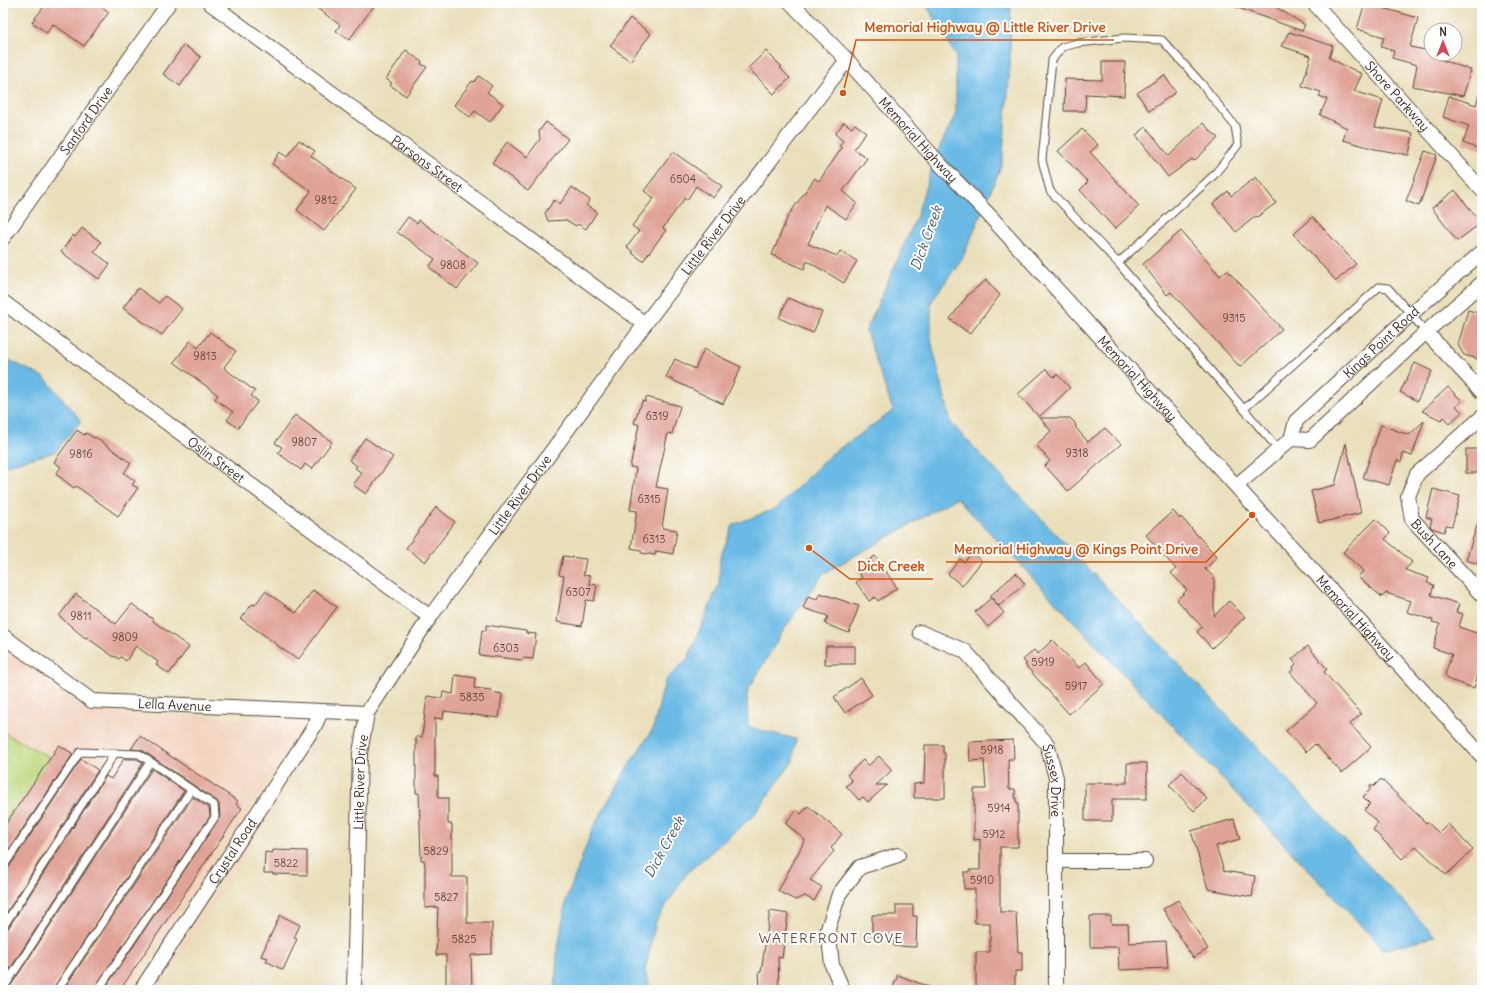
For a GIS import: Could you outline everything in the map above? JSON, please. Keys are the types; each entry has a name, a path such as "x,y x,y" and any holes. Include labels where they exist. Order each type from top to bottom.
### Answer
{"street":[{"name":"Sanford Drive","path":"3,238 169,3"},
{"name":"Parsons Street","path":"210,3 645,324"},
{"name":"Memorial Highway","path":"791,3 847,60 938,162 989,215 1482,756"},
{"name":"Shore Parkway","path":"1314,3 1482,190"},
{"name":"Little River Drive","path":"354,990 360,754 367,713 430,617 645,324 847,60"},
{"name":"Kings Point Road","path":"1236,486 1291,439 1296,421 1411,314 1482,252"},
{"name":"Kings Point Road","path":"1291,439 1310,440 1426,332 1482,283"},
{"name":"Oslin Street","path":"3,302 430,617"},
{"path":"1426,332 1482,392"},
{"name":"Bush Lane","path":"1482,417 1417,474 1408,496 1412,519 1482,596"},
{"name":"Sussex Drive","path":"920,632 965,651 1047,744 1056,778 1056,990"},
{"name":"Lella Avenue","path":"3,636 92,701 367,713"},
{"name":"Crystal Road","path":"141,990 314,727 322,712"},
{"path":"843,990 832,965 828,929 839,894 860,867 898,854"},
{"path":"1056,861 1145,861"}],"lane":[{"path":"1118,263 1214,175 1238,144 1235,126 1162,40 1124,38 1078,43 1062,47 1052,60 1042,160 1050,192 1118,263 1279,450"},
{"path":"1244,409 1379,287 1388,288 1426,332"},
{"path":"3,867 80,752 139,754 214,805 215,817 98,990"},
{"path":"3,928 115,754"},
{"path":"3,989 150,762"},
{"path":"57,990 191,790"}],"shaded area":[{"path":"3,648 87,710 91,711 307,721 130,990 3,990 3,829 50,758 3,732"},
{"path":"327,722 332,722 158,990 153,990 321,733"}],"green space":[{"path":"3,732 51,758 3,829"}],"water":[{"path":"927,3 1011,3 1010,68 1002,164 963,257 931,302 931,340 951,423 1435,936 1384,950 957,498 823,574 783,631 747,692 748,727 796,739 793,761 754,815 687,873 656,921 645,971 651,990 555,990 557,953 566,901 592,830 627,768 653,729 665,681 688,658 719,584 720,558 733,525 777,508 830,455 893,411 866,331 916,218 935,157 956,113 956,56 928,8"},
{"path":"3,357 45,378 81,421 55,452 3,466"}],"building":[{"path":"47,3 97,3 109,12 84,46 53,24 47,33 32,22"},
{"path":"310,3 376,3 349,40 336,31 340,25"},
{"path":"1230,3 1269,3 1305,25 1302,31 1230,5"},
{"path":"1365,3 1385,3 1383,8 1418,18 1410,47 1423,49 1423,62 1448,62 1471,70 1463,96 1413,86 1417,65 1392,58 1394,51 1381,47 1384,37 1357,29"},
{"path":"630,18 651,34 630,61 610,46"},
{"path":"1289,32 1333,46 1329,58 1362,74 1354,91 1383,100 1375,127 1413,133 1409,155 1375,149 1343,140 1347,128 1320,115 1327,99 1319,96 1321,92 1302,86 1311,56 1281,46"},
{"path":"184,45 201,57 180,86 163,74"},
{"path":"406,50 422,62 421,64 427,67 406,96 390,85 392,83 386,79"},
{"path":"766,51 782,67 780,68 790,78 774,94 748,68"},
{"path":"1102,62 1125,62 1124,96 1086,94 1085,111 1064,111 1065,79 1102,80"},
{"path":"1164,75 1176,92 1149,111 1137,93"},
{"path":"479,76 492,86 487,92 503,104 490,122 475,111 470,117 454,105 472,81 474,82"},
{"path":"1479,94 1482,94 1482,150 1463,143 1469,126 1443,117 1449,96 1476,105"},
{"path":"546,122 568,139 528,191 492,163 507,142 527,157 540,139 539,131"},
{"path":"844,122 852,128 855,124 866,132 854,149 867,158 843,191 857,203 846,219 825,205 808,244 837,256 840,251 857,261 844,283 807,261 804,269 772,255 788,216 815,178 819,181 842,148 839,146 843,141 835,134"},
{"path":"1203,123 1218,138 1194,161 1192,159 1168,177 1136,135 1146,127 1169,156"},
{"path":"1082,129 1098,145 1090,152 1139,206 1115,229 1080,190 1088,182 1058,151"},
{"path":"299,140 315,151 311,156 356,189 324,231 297,210 311,191 272,164 280,152 287,157"},
{"path":"1425,151 1437,155 1419,206 1406,201"},
{"path":"673,152 722,186 713,198 696,186 687,200 685,198 663,228 666,230 643,261 632,253 633,252 627,247 639,231 632,226 654,198 644,191"},
{"path":"1256,177 1276,203 1257,217 1256,216 1236,232 1213,204 1228,191 1231,196"},
{"path":"572,187 590,200 586,205 597,212 586,229 578,224 576,226 566,220 548,221 545,213 554,200 560,204"},
{"path":"1455,190 1481,223 1457,241 1432,208"},
{"path":"408,217 417,223 419,220 478,263 457,289 429,267 435,259 397,232"},
{"path":"1313,217 1356,264 1336,281 1294,234"},
{"path":"82,228 101,242 94,252 110,264 99,279 61,252 73,235 75,237"},
{"path":"1181,231 1220,276 1227,270 1282,329 1240,367 1171,292 1167,295 1143,264"},
{"path":"986,280 1000,295 970,334 950,319 968,295"},
{"path":"138,288 159,303 165,296 182,309 162,335 123,308"},
{"path":"788,298 822,312 813,333 779,318"},
{"path":"1468,310 1482,314 1482,360 1464,355 1458,345"},
{"path":"210,332 236,351 224,367 255,391 251,396 258,401 238,428 227,420 233,412 215,399 218,395 174,362 190,341 198,348"},
{"path":"704,349 741,367 723,404 666,377 675,359 695,369"},
{"path":"1415,363 1432,371 1417,401 1400,392"},
{"path":"1046,369 1054,377 1057,374 1070,388 1039,417 1018,394"},
{"path":"1448,387 1462,401 1456,406 1462,412 1449,424 1444,417 1441,420 1422,411"},
{"path":"646,397 680,406 672,434 668,433 656,487 668,489 662,528 677,530 673,554 656,551 655,555 641,553 641,550 631,548 637,511 630,510 636,468 630,467 639,425 634,423 642,401 645,402"},
{"path":"295,415 332,442 312,469 305,464 301,470 278,453 282,447 275,443"},
{"path":"1040,418 1070,418 1088,442 1105,428 1121,444 1068,491 1045,466 1050,461 1036,445 1051,431"},
{"path":"1424,421 1412,456 1403,453 1401,462 1397,460 1389,485 1363,478 1381,425 1409,435"},
{"path":"77,430 84,435 86,433 94,438 95,437 131,463 124,473 135,481 132,485 138,488 118,516 76,486 74,488 56,474 61,467 54,462"},
{"path":"365,438 393,457 366,494 353,485 362,473 355,468 357,466 349,460"},
{"path":"1346,443 1361,513 1319,523 1311,491 1335,485"},
{"path":"1466,449 1482,449 1482,473 1466,473"},
{"path":"1433,489 1460,496 1452,526 1446,525 1444,532 1432,528 1430,526 1432,519 1426,517"},
{"path":"436,507 455,522 425,562 406,548"},
{"path":"1173,511 1180,519 1181,517 1217,557 1205,569 1214,577 1214,616 1229,601 1245,617 1212,648 1197,632 1202,627 1177,600 1187,590 1171,573 1176,569 1146,535"},
{"path":"1376,519 1390,533 1385,539 1412,562 1405,570 1429,578 1427,583 1434,585 1431,595 1459,604 1456,612 1463,614 1459,627 1482,635 1482,663 1474,688 1449,680 1445,674 1452,654 1433,648 1440,624 1432,622 1433,620 1407,612 1411,601 1386,593 1382,597 1358,577 1363,571 1343,552"},
{"path":"1479,519 1482,519 1482,565 1466,560"},
{"path":"972,553 982,561 962,586 948,574 960,559 964,562"},
{"path":"563,556 586,559 583,575 590,576 589,584 597,585 594,601 586,600 582,626 557,622 564,576 559,575"},
{"path":"875,556 897,588 878,601 875,597 869,601 856,582 862,578 856,568"},
{"path":"1016,573 1025,584 999,606 990,596"},
{"path":"313,590 337,607 298,660 241,619 252,604 255,605 265,591 296,613"},
{"path":"820,593 859,606 849,633 825,624 828,616 803,608 808,596 817,599"},
{"path":"76,594 116,624 132,604 189,647 169,674 156,665 158,662 136,646 126,661 121,657 119,659 115,656 114,657 86,637 85,638 59,616"},
{"path":"991,598 1004,613 988,627 975,612"},
{"path":"486,625 536,634 533,659 523,658 522,660 479,655 482,630 486,631"},
{"path":"1052,640 1079,668 1086,662 1104,684 1069,714 1025,665 1027,664 1023,660 1034,650 1038,654"},
{"path":"826,646 855,646 855,664 825,664"},
{"path":"1308,646 1327,669 1324,672 1361,714 1350,724 1371,747 1342,773 1315,744 1306,752 1286,731 1317,703 1290,672 1294,669 1293,667 1296,664 1292,659"},
{"path":"455,675 475,678 474,688 491,690 491,692 502,694 499,718 444,711 443,719 435,718 435,776 438,776 438,798 448,798 448,824 452,824 452,877 467,877 467,923 492,923 492,954 471,955 472,990 446,990 446,955 436,955 438,907 425,908 425,866 424,860 421,860 419,793 416,793 416,737 422,737 427,696 442,698 443,692 453,694"},
{"path":"861,678 872,695 845,713 834,697"},
{"path":"140,736 238,801 236,804 242,808 120,990 104,990 220,817 219,804 217,801 142,750 131,749"},
{"path":"1013,740 1014,759 1008,759 1009,789 1015,789 1016,802 1018,802 1018,847 1000,847 1000,912 1016,912 1018,952 1022,952 1022,971 1015,971 1015,990 976,990 976,952 990,952 990,923 975,923 975,889 964,889 964,872 969,872 969,870 980,870 980,839 974,840 974,789 986,789 984,760 970,761 969,742"},
{"path":"59,745 73,754 3,858 3,828"},
{"path":"925,745 943,745 943,753 945,753 945,798 914,798 914,784 924,783"},
{"path":"879,756 892,770 876,785 887,785 868,802 863,797 859,800 846,786 852,781 847,775 863,760 868,766"},
{"path":"81,759 98,770 3,918 3,872 7,870"},
{"path":"124,759 137,759 143,763 3,980 3,932 7,930 106,776 111,779"},
{"path":"1127,763 1147,763 1147,799 1112,799 1112,821 1085,821 1085,783 1127,783"},
{"path":"152,769 184,791 52,990 8,990"},
{"path":"1182,772 1207,799 1194,811 1169,785"},
{"path":"1381,779 1426,823 1427,822 1439,833 1448,824 1473,850 1446,875 1416,846 1402,859 1373,830 1378,823 1364,810 1370,804 1363,797 1370,790 1370,786 1374,786"},
{"path":"193,797 209,808 210,816 93,990 63,990"},
{"path":"808,806 842,834 831,848 834,851 810,880 822,887 814,901 805,896 795,900 778,891 805,840 785,823 797,810 801,814"},
{"path":"1234,819 1240,839 1216,846 1224,871 1255,876 1252,897 1208,889 1191,831"},
{"path":"273,850 307,851 307,875 264,873 265,852 273,853"},
{"path":"1178,900 1208,949 1193,958 1163,909"},
{"path":"896,905 913,905 913,916 917,916 916,947 894,946 894,937 872,936 872,915 896,915"},
{"path":"770,911 788,914 782,958 778,957 779,990 760,990 759,972 761,972"},
{"path":"280,915 300,925 294,938 297,939 283,970 266,961 268,958 261,956"},
{"path":"1090,916 1111,916 1111,924 1128,924 1129,943 1166,941 1168,968 1119,970 1118,947 1090,947"},
{"path":"898,975 934,989 934,990 892,990"}],"place":[{"name":"Memorial Highway @ Little River Drive","path":"843,93"},
{"name":"Memorial Highway @ Kings Point Drive","path":"1252,515"},
{"name":"Dick Creek","path":"809,548"}],"district":[{"name":"WATERFRONT COVE","path":"831,938"}]}
